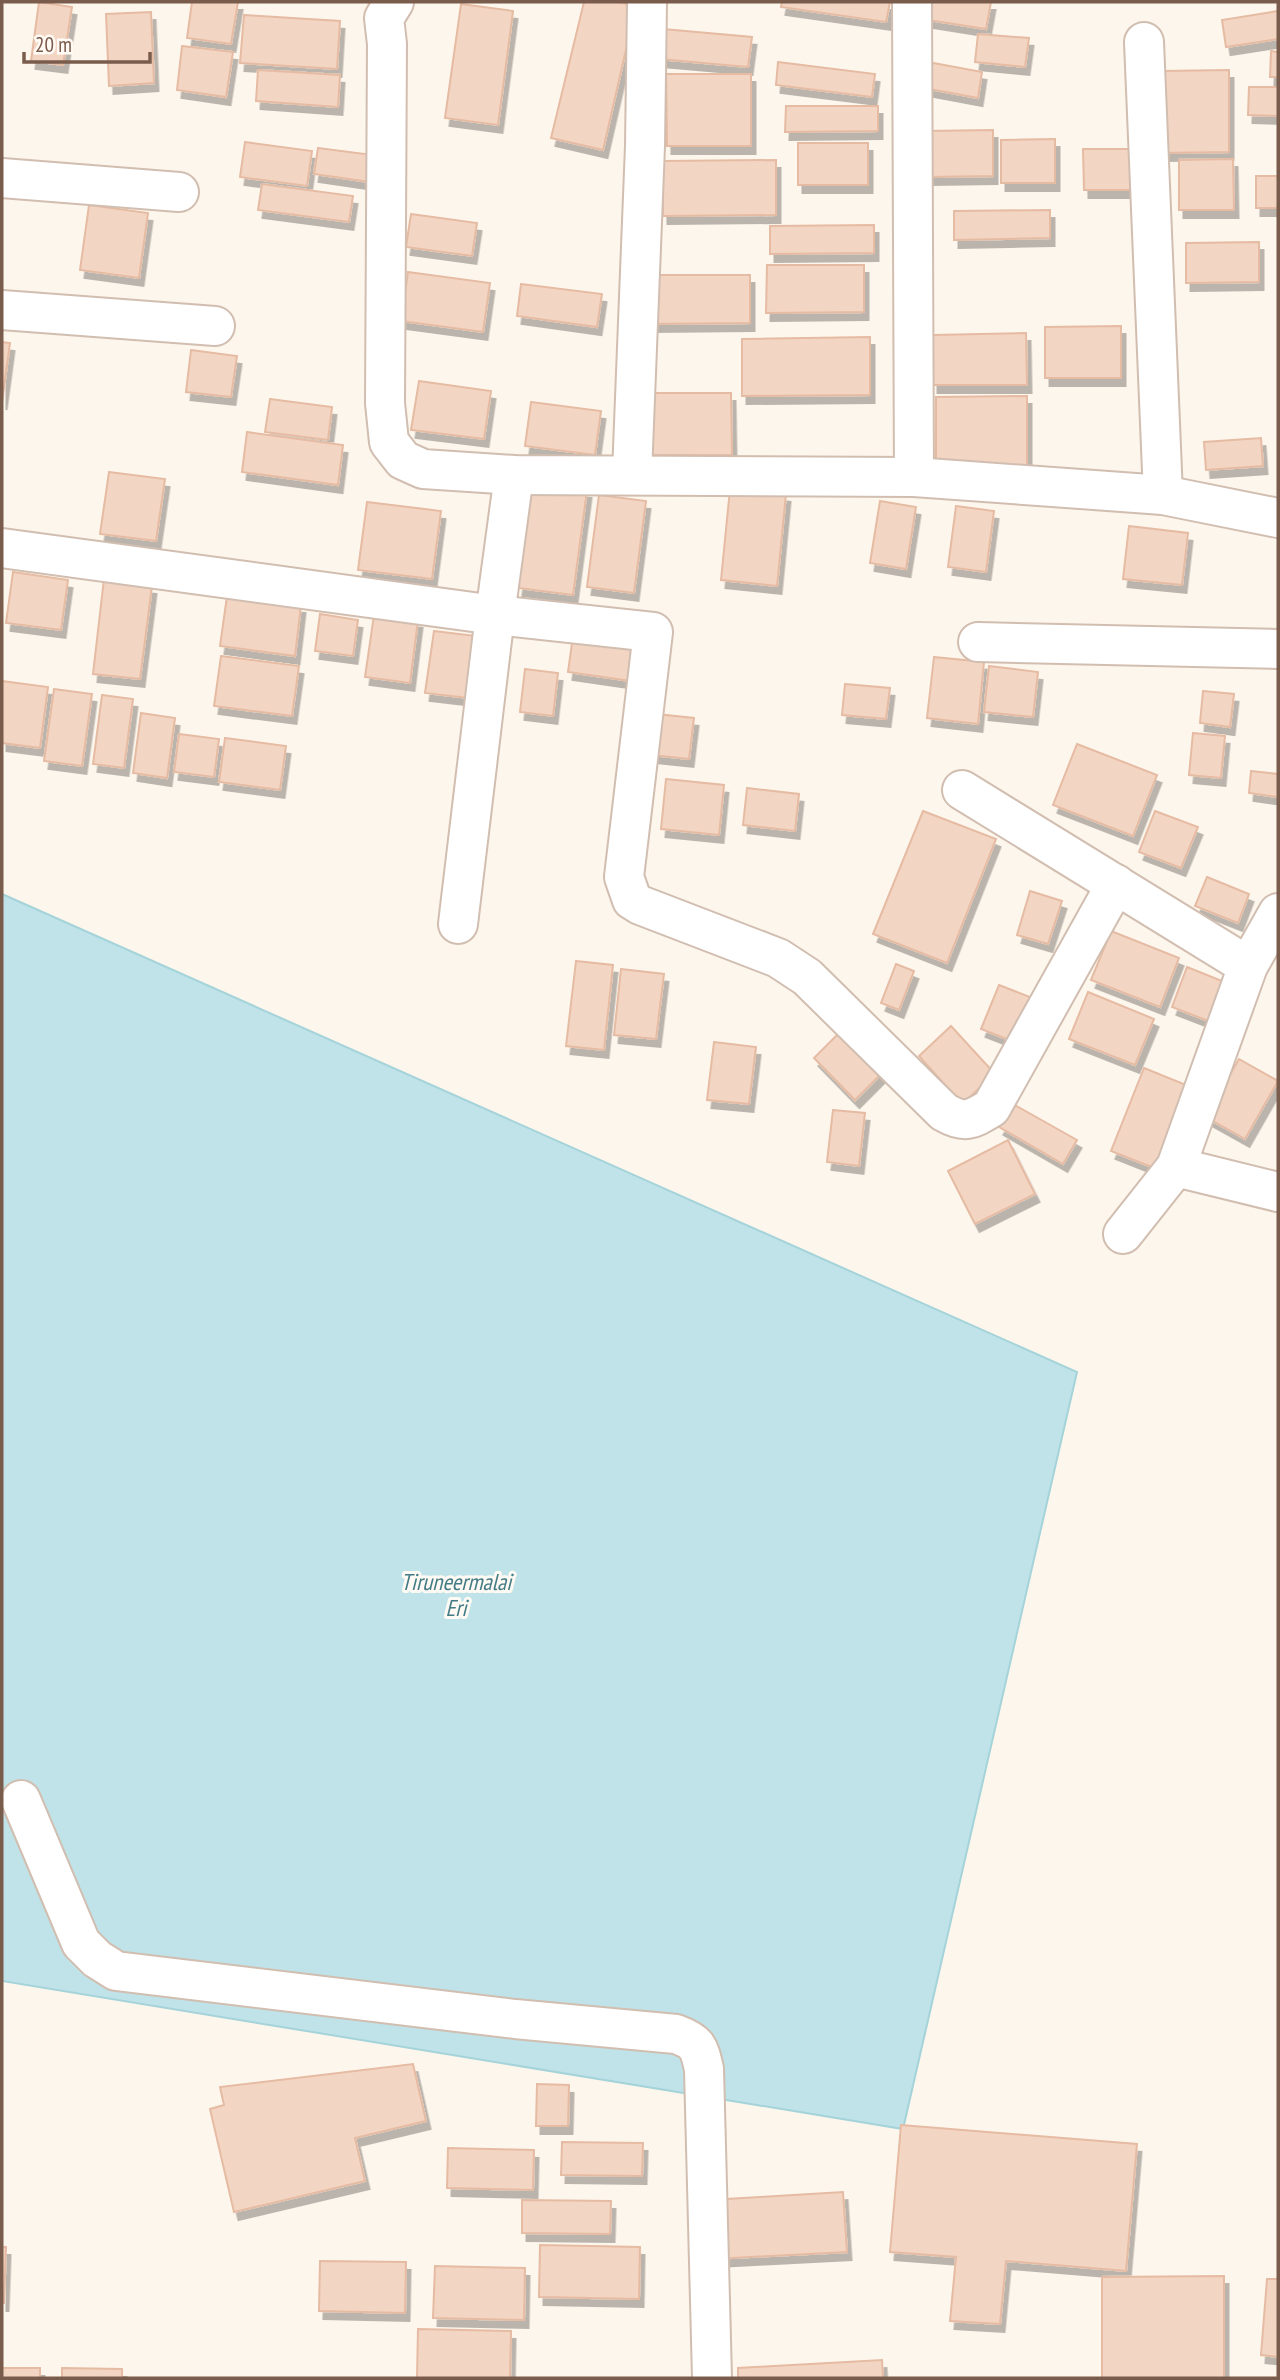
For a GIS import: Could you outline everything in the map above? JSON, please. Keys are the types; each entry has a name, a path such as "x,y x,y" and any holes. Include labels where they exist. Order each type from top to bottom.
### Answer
{"street":[{"path":"394,2 384,18 387,44 386,403 390,442 403,460 423,469 514,475 914,477 1163,495 1278,518"},
{"path":"632,474 645,146 647,2"},
{"path":"912,2 914,477"},
{"path":"1144,42 1163,495"},
{"path":"2,178 179,192"},
{"path":"2,310 215,326"},
{"path":"458,924 514,475"},
{"path":"2,548 495,615 653,632 624,877 632,900 778,958 807,977 944,1112 958,1120 973,1118 991,1108 1116,884"},
{"path":"978,642 1278,649"},
{"path":"962,790 1248,966"},
{"path":"1123,1234 1176,1167 1248,966 1278,914"},
{"path":"1176,1167 1278,1192"},
{"path":"21,1800 81,1942 97,1959 116,1971 503,2018 676,2034 693,2040 704,2069 712,2378"}],"water":[{"name":"Tiruneermalai Eri","path":"2,894 1077,1372 903,2129 2,1981"}],"building":[{"path":"39,2 72,7 63,65 31,61"},
{"path":"192,2 238,2 231,44 187,38"},
{"path":"584,2 618,2 636,6 603,150 551,138"},
{"path":"782,2 890,2 886,22 781,7"},
{"path":"925,2 991,2 986,29 922,19"},
{"path":"461,4 513,11 498,125 445,118"},
{"path":"1278,11 1278,39 1226,47 1222,20"},
{"path":"151,12 154,83 109,86 106,14"},
{"path":"244,15 340,21 337,69 240,63"},
{"path":"663,29 752,37 748,67 659,59"},
{"path":"978,34 1029,38 1025,67 975,62"},
{"path":"182,46 233,52 226,97 177,90"},
{"path":"1271,51 1278,52 1278,77 1270,77"},
{"path":"778,62 875,74 872,97 776,85"},
{"path":"928,62 982,72 978,98 924,88"},
{"path":"258,70 340,75 338,107 256,101"},
{"path":"1229,70 1229,152 1161,153 1161,71"},
{"path":"666,74 751,74 751,146 667,146"},
{"path":"1249,87 1278,87 1278,116 1248,115"},
{"path":"786,106 878,106 878,131 785,132"},
{"path":"993,130 993,176 926,177 925,131"},
{"path":"1055,139 1055,183 1001,183 1001,140"},
{"path":"245,142 312,151 307,186 240,177"},
{"path":"798,143 868,143 868,185 798,185"},
{"path":"318,148 373,155 370,182 314,174"},
{"path":"1083,149 1139,149 1139,190 1084,190"},
{"path":"1233,159 1234,210 1179,210 1179,160"},
{"path":"776,160 776,215 663,216 662,161"},
{"path":"1256,176 1278,176 1278,208 1256,208"},
{"path":"262,184 353,196 349,222 258,210"},
{"path":"89,205 148,213 139,278 80,270"},
{"path":"1050,210 1050,238 954,240 954,211"},
{"path":"411,214 477,223 472,256 406,247"},
{"path":"874,225 874,253 770,254 770,226"},
{"path":"1259,242 1259,282 1186,283 1186,243"},
{"path":"767,265 864,265 864,312 766,313"},
{"path":"408,272 490,283 483,332 401,321"},
{"path":"645,275 750,275 750,323 645,324"},
{"path":"521,284 602,294 597,327 517,316"},
{"path":"1121,326 1121,378 1045,378 1045,327"},
{"path":"1026,333 1027,385 933,385 933,335"},
{"path":"870,337 870,395 742,396 742,339"},
{"path":"2,342 10,343 2,402"},
{"path":"191,350 237,356 231,397 186,392"},
{"path":"419,381 491,391 484,439 411,430"},
{"path":"646,393 731,393 732,455 646,455"},
{"path":"1027,396 1027,467 936,468 936,397"},
{"path":"270,399 332,407 328,440 265,432"},
{"path":"531,402 601,411 595,455 525,446"},
{"path":"247,432 343,445 338,485 242,472"},
{"path":"1261,438 1263,466 1206,470 1204,442"},
{"path":"109,472 165,479 156,541 100,534"},
{"path":"532,483 587,490 573,595 518,588"},
{"path":"730,489 786,494 777,586 721,580"},
{"path":"599,495 646,501 634,593 587,587"},
{"path":"880,501 916,507 906,569 870,563"},
{"path":"367,502 441,511 432,579 358,570"},
{"path":"956,506 994,511 986,572 948,567"},
{"path":"1129,526 1188,533 1182,585 1123,579"},
{"path":"13,572 68,580 61,630 6,623"},
{"path":"104,579 152,586 140,679 93,674"},
{"path":"227,596 301,605 295,656 220,646"},
{"path":"320,614 358,620 353,656 315,651"},
{"path":"374,615 418,620 410,683 365,677"},
{"path":"434,631 476,636 468,698 425,693"},
{"path":"573,636 636,644 631,681 568,672"},
{"path":"221,656 299,666 292,716 214,706"},
{"path":"934,657 984,662 978,724 927,718"},
{"path":"989,666 1038,672 1033,717 984,712"},
{"path":"525,669 558,673 553,716 520,712"},
{"path":"2,681 48,687 40,748 2,743"},
{"path":"845,684 890,688 886,719 842,715"},
{"path":"54,689 92,694 82,766 44,761"},
{"path":"1203,691 1234,694 1230,727 1200,723"},
{"path":"102,695 133,699 124,768 93,764"},
{"path":"141,713 175,718 167,778 133,773"},
{"path":"647,713 694,718 689,759 643,754"},
{"path":"1193,733 1225,736 1221,778 1189,775"},
{"path":"179,734 219,739 214,777 174,772"},
{"path":"225,738 286,746 280,790 219,782"},
{"path":"1077,744 1157,775 1133,836 1053,805"},
{"path":"1251,771 1278,774 1278,797 1249,793"},
{"path":"666,779 724,785 719,835 661,829"},
{"path":"747,788 799,794 795,831 743,825"},
{"path":"923,811 996,839 947,963 873,934"},
{"path":"1155,811 1198,827 1181,868 1139,852"},
{"path":"1207,877 1249,894 1238,923 1195,906"},
{"path":"1030,891 1062,901 1048,944 1017,935"},
{"path":"1111,931 1179,958 1160,1007 1091,980"},
{"path":"576,961 613,965 604,1050 566,1046"},
{"path":"896,964 914,971 899,1010 881,1003"},
{"path":"1187,967 1227,983 1211,1022 1172,1007"},
{"path":"621,969 664,974 656,1039 614,1035"},
{"path":"999,985 1035,999 1017,1043 981,1029"},
{"path":"1088,992 1154,1019 1135,1065 1069,1039"},
{"path":"846,1026 887,1068 855,1100 814,1058"},
{"path":"951,1026 995,1074 962,1104 919,1056"},
{"path":"714,1042 756,1047 749,1104 707,1100"},
{"path":"1239,1059 1278,1081 1245,1139 1206,1117"},
{"path":"1144,1068 1191,1087 1159,1170 1111,1151"},
{"path":"1013,1104 1077,1140 1063,1164 999,1127"},
{"path":"833,1110 865,1113 859,1166 827,1162"},
{"path":"1008,1140 1035,1194 975,1224 948,1171"},
{"path":"413,2064 426,2121 355,2138 365,2181 234,2212 210,2109 224,2105 220,2087"},
{"path":"537,2084 569,2085 568,2126 536,2126"},
{"path":"901,2125 1137,2144 1126,2271 1006,2261 1000,2324 950,2321 956,2257 890,2252"},
{"path":"562,2142 643,2143 642,2176 561,2175"},
{"path":"448,2148 534,2150 533,2190 447,2188"},
{"path":"843,2192 847,2252 714,2259 710,2200"},
{"path":"522,2200 611,2201 610,2234 522,2233"},
{"path":"540,2245 640,2247 639,2299 539,2297"},
{"path":"2,2247 6,2247 4,2303 2,2303"},
{"path":"320,2261 406,2262 405,2313 319,2311"},
{"path":"435,2266 525,2268 524,2320 433,2318"},
{"path":"1224,2276 1224,2378 1102,2378 1102,2277"},
{"path":"1267,2279 1278,2279 1278,2357 1261,2355"},
{"path":"418,2329 511,2331 510,2378 417,2378"},
{"path":"882,2360 883,2378 738,2378 738,2368"},
{"path":"2,2368 40,2368 40,2378 2,2378"},
{"path":"62,2368 122,2369 122,2378 62,2378"}]}
